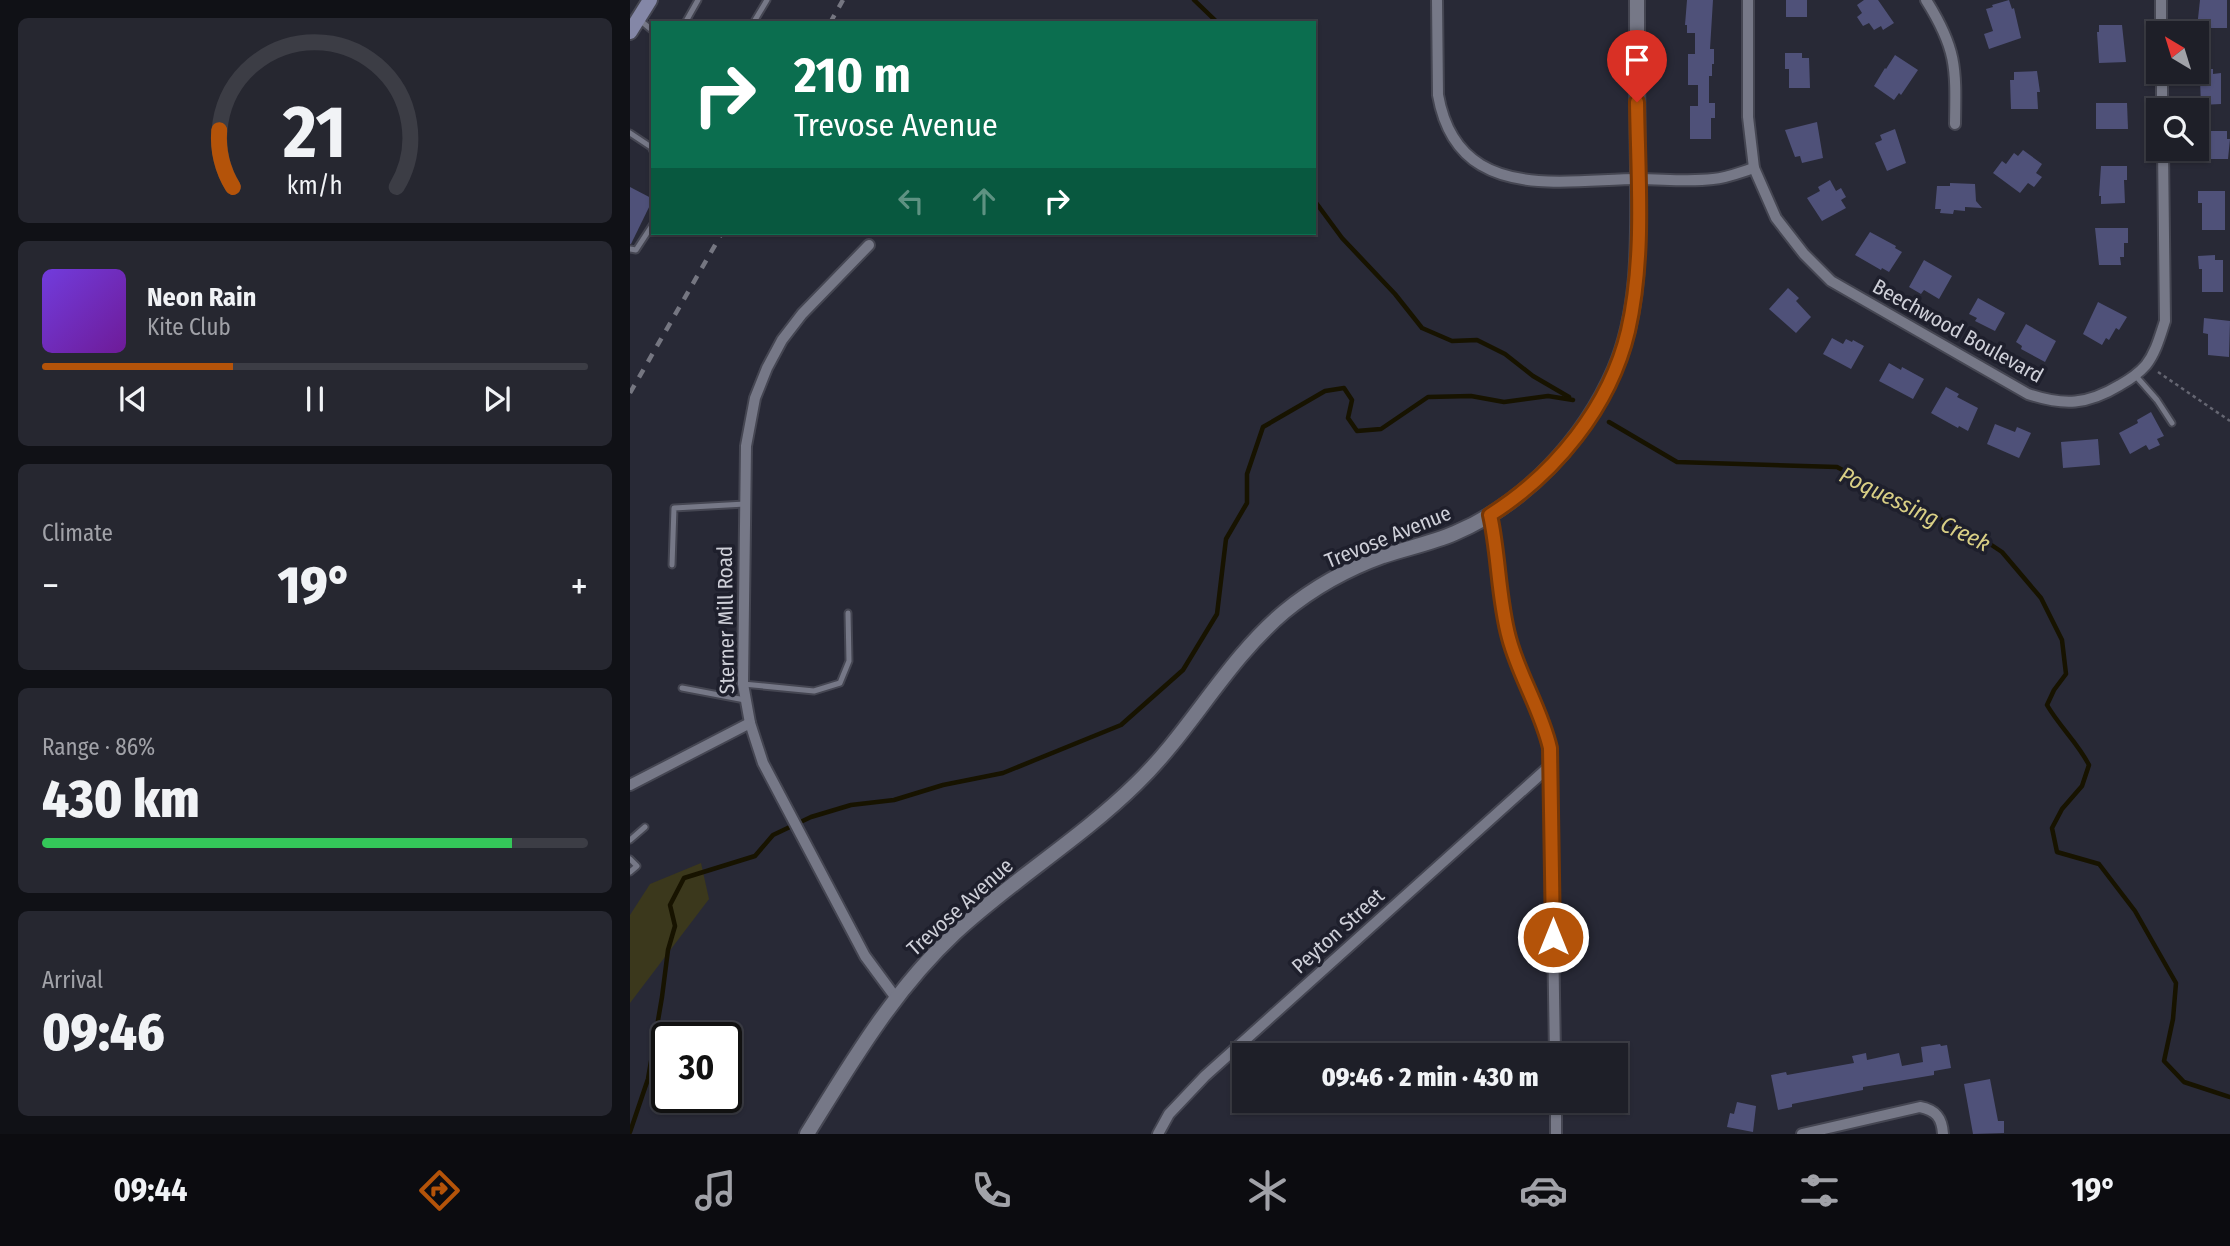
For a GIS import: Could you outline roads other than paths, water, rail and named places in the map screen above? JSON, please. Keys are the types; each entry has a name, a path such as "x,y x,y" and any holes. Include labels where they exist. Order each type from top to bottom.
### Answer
{"main road":[{"path":"630,32 650,0"}],"street":[{"path":"1437,0 1438,95 1441,109 1448,129 1468,155 1482,166 1516,179 1534,181 1712,180 1754,168"},
{"name":"Trevose Avenue","path":"807,1134 872,1030 896,998 954,934 985,906 1084,831 1139,782 1164,755 1240,656 1284,612 1321,586 1362,565 1454,534 1490,515 1517,496 1547,468 1583,427 1600,400 1621,355 1632,310 1638,245 1637,0"},
{"name":"Beechwood Boulevard","path":"1748,0 1748,117 1754,168 1776,218 1804,254 1832,281 2028,394 2051,402 2082,402 2107,393 2145,366 2158,344 2165,321 2163,161"},
{"path":"1926,0 1950,43 1956,73 1955,124"},
{"path":"2161,0 2161,21"},
{"name":"Sterner Mill Road","path":"869,245 802,314 782,340 766,368 755,398 746,446 743,684 750,723 764,763 865,956 896,998"},
{"path":"1490,515 1508,637 1545,727 1552,764 1555,1043"},
{"path":"630,785 750,723"},
{"name":"Peyton Street","path":"1158,1134 1169,1114 1205,1076 1552,764"},
{"path":"1802,1134 1920,1107 1930,1109 1939,1117 1943,1134"},
{"path":"1556,1113 1556,1134"}],"lane":[{"path":"686,21 698,0"},
{"path":"755,20 767,0"},
{"path":"638,19 651,29"},
{"path":"630,132 651,146"},
{"path":"630,249 636,250 651,227"},
{"path":"2135,375 2157,400 2172,423"},
{"path":"672,565 674,508 745,505"},
{"path":"743,684 814,691 840,683 849,662 848,612"},
{"path":"682,688 745,700"},
{"path":"630,840 645,827"},
{"path":"630,859 637,866 630,872"}],"waterway":[{"name":"Poquessing Creek","path":"1194,0 1216,21"},
{"name":"Poquessing Creek","path":"1316,203 1342,238 1395,294 1422,328 1452,341 1477,340 1505,354 1533,376 1569,397"},
{"path":"630,1132 648,1079 668,950 675,926 670,905 684,878 755,856 773,835 811,817 851,805 894,800 943,785 1003,773 1121,725 1183,670 1217,614 1226,539 1247,503 1247,474 1263,427 1325,391 1344,388 1352,400 1348,418 1357,431 1381,429 1428,397 1471,396 1504,402 1548,396 1573,400"},
{"name":"Poquessing Creek","path":"1609,422 1677,462 1837,467 1984,540 2002,552 2041,598 2062,640 2066,674 2047,705 2089,765 2082,786 2062,809 2052,828 2057,852 2099,864 2135,911 2176,983 2173,1019 2164,1061 2184,1082 2230,1097"}],"railway":[{"path":"831,21 843,0"},
{"path":"630,393 721,235"}]}
